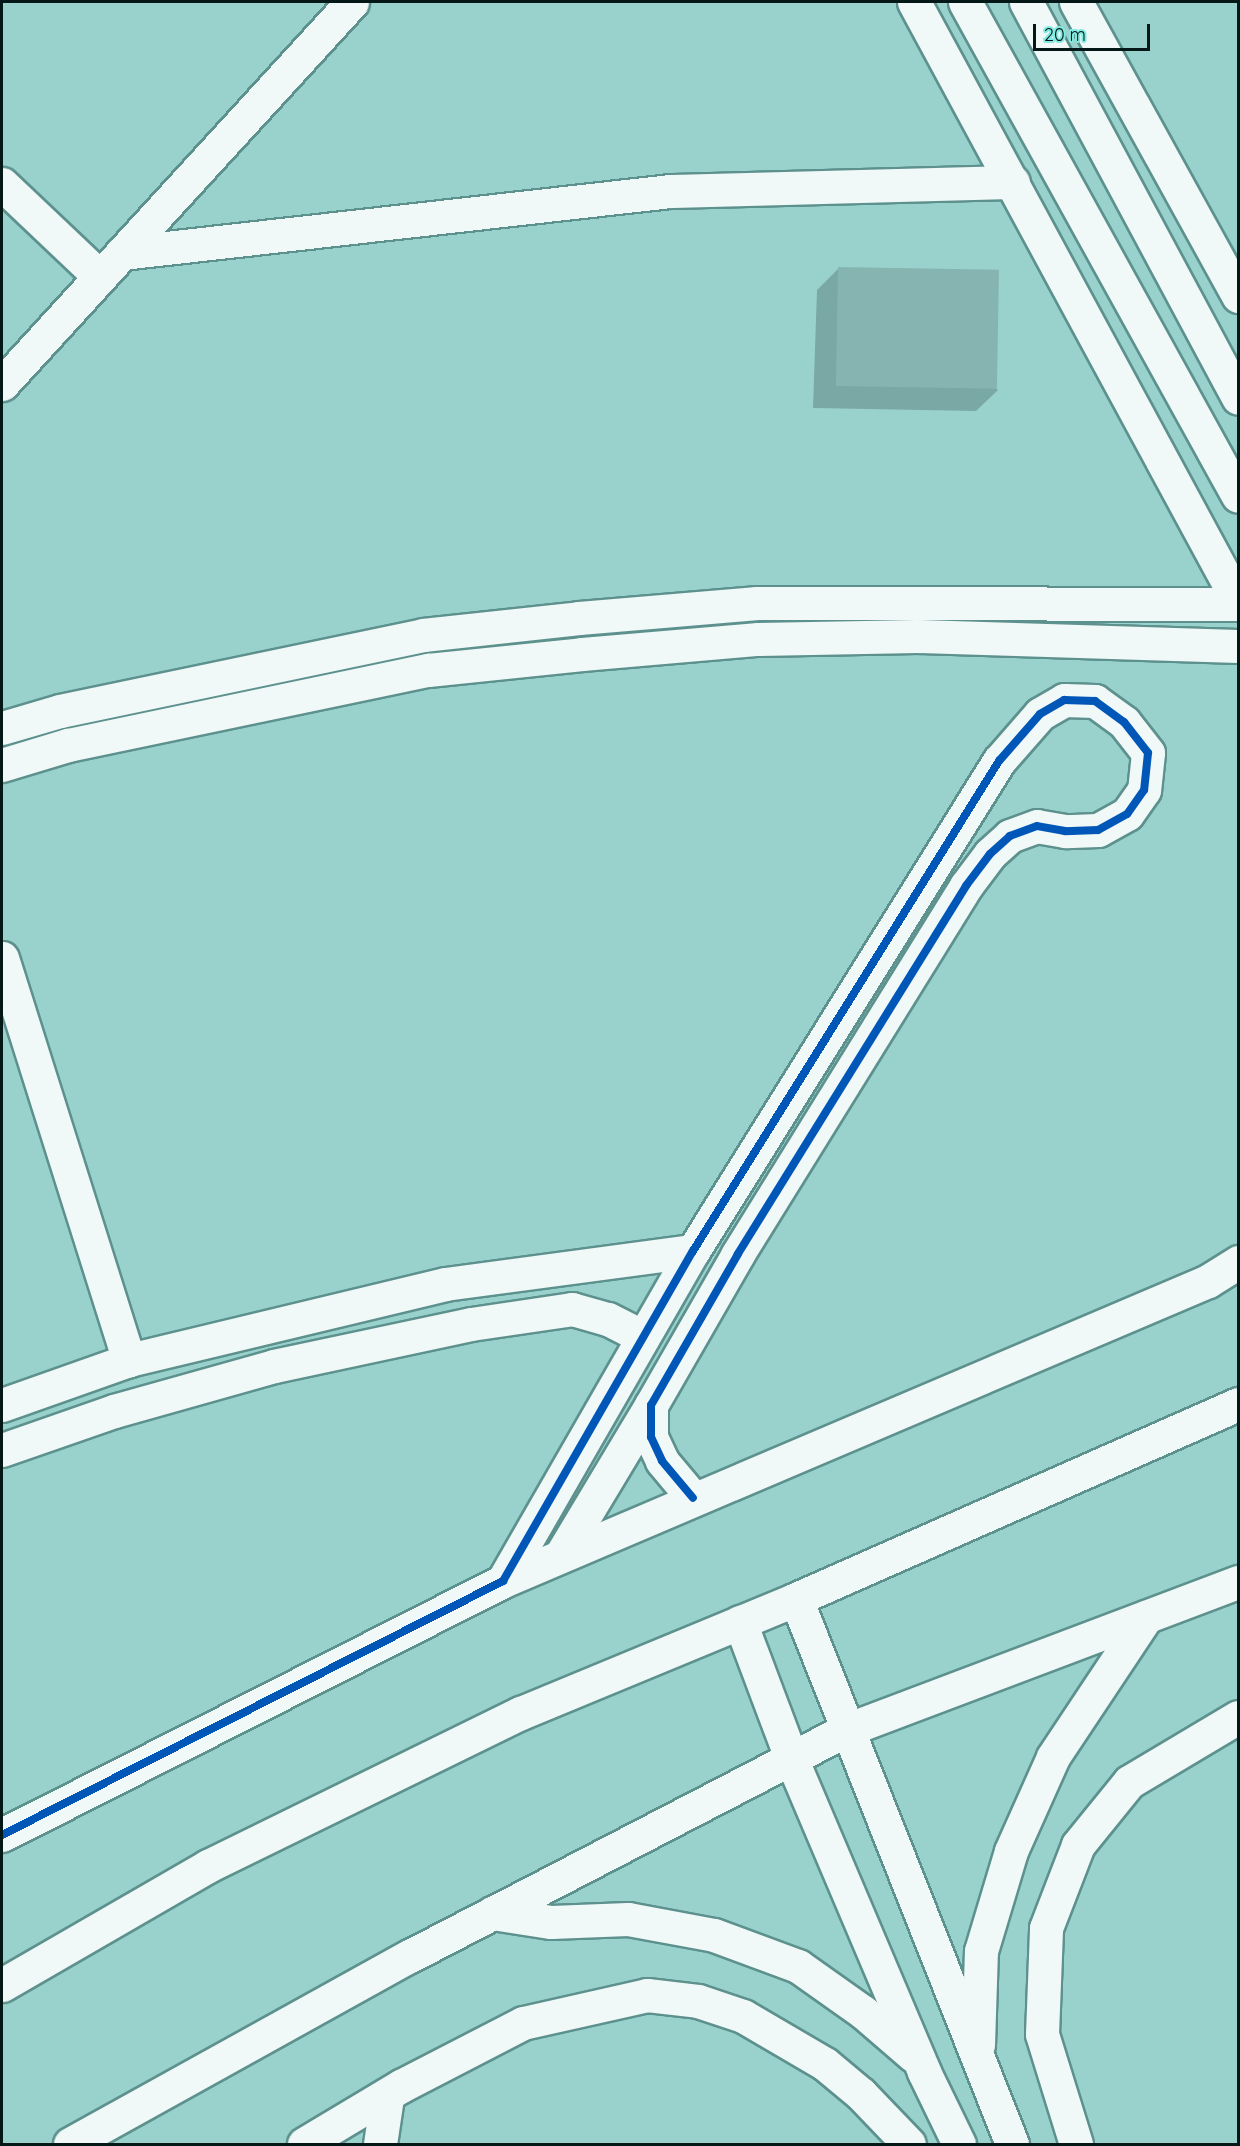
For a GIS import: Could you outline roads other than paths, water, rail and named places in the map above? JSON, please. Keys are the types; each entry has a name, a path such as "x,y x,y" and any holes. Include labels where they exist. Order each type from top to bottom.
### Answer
{"street":[{"path":"2,384 352,2"},
{"path":"2,728 60,711 423,635 579,618 757,603 1239,602 914,2"},
{"path":"965,2 1239,496"},
{"path":"1026,2 1239,398"},
{"path":"1076,2 1239,296"},
{"path":"122,253 670,191 1013,182"},
{"path":"2,184 100,277"},
{"path":"2,765 68,745 428,670 582,654 758,639 917,636 1239,646"},
{"path":"503,1581 693,1251 1021,732 1040,714 1064,700 1095,701 1124,722 1148,753 1144,790 1126,814 1098,830 1065,831 1037,826 1010,836 990,854 738,1254 561,1555"},
{"path":"2,958 129,1360"},
{"path":"2,1405 129,1360 445,1284 693,1251"},
{"path":"2,1835 503,1581 693,1498 1208,1281 1239,1262"},
{"path":"2,1450 114,1411 274,1366 471,1324 572,1309 608,1319 642,1336"},
{"path":"2,1985 251,1845 521,1713 796,1599 1239,1404"},
{"path":"651,1405 651,1437 662,1461 693,1498"},
{"path":"70,2145 492,1913 846,1730 1239,1582"},
{"path":"796,1599 1012,2145"},
{"path":"978,2058 981,1951 1011,1851 1053,1757 1146,1617"},
{"path":"740,1622 791,1758 920,2062 959,2145"},
{"path":"1076,2145 1042,2034 1046,1928 1078,1845 1129,1782 1239,1718"},
{"path":"492,1913 551,1922 628,1919 714,1935 798,1966 863,2012 920,2062"},
{"path":"321,2139 401,2086 523,2023 647,1995 698,2001 743,2016 825,2064 861,2094 909,2145"},
{"path":"380,2145 387,2097"}]}
